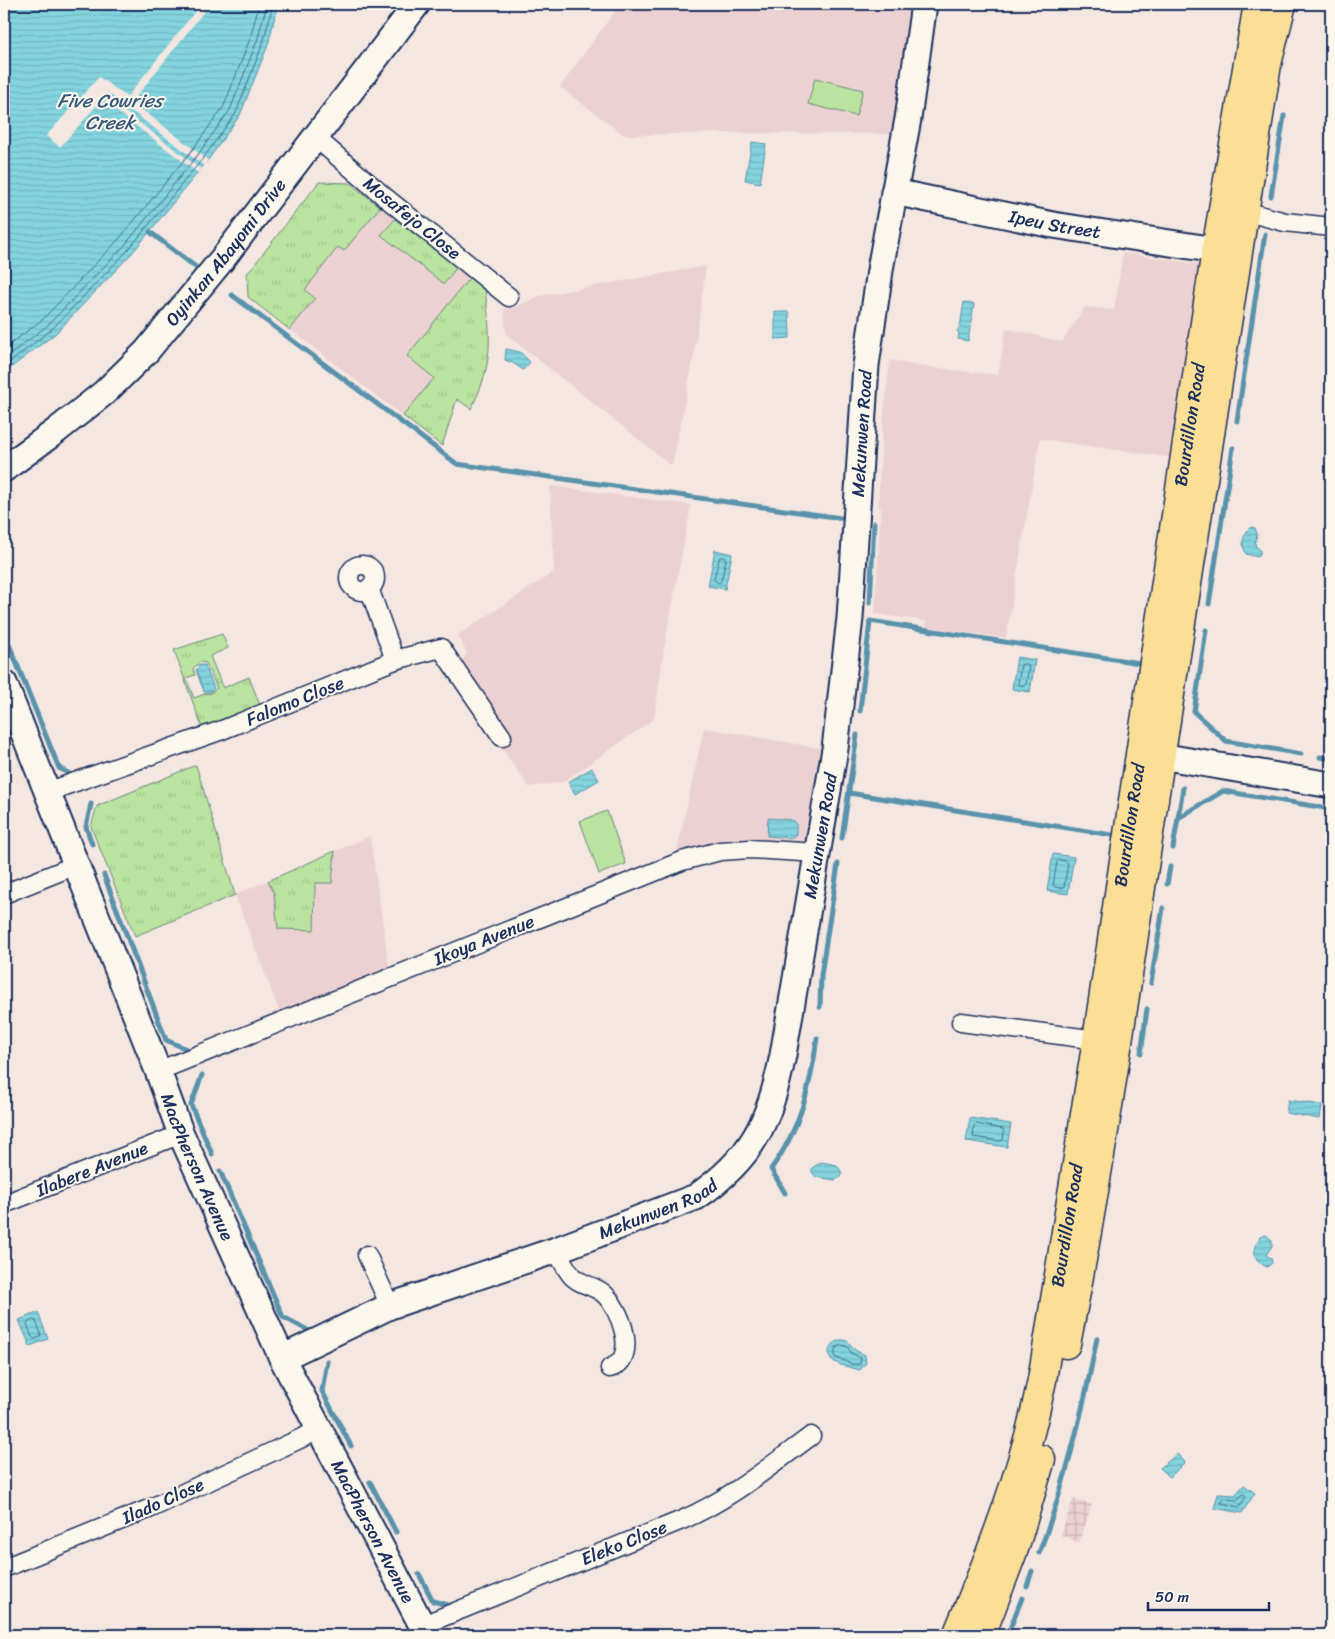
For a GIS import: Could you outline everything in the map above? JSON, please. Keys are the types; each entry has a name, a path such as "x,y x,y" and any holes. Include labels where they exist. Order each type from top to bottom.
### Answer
{"main road":[{"name":"Bourdillon Road","path":"981,1635 1015,1546 1050,1428 1082,1266 1097,1040 1216,250 1258,4"},
{"name":"Bourdillon Road","path":"957,1635 1004,1511 1029,1435 1134,937 1160,756 1267,64 1282,4"}],"street":[{"name":"Oyinkan Abayomi Drive","path":"4,469 98,397 146,352 218,264 417,4"},
{"name":"Mekunwen Road","path":"282,1358 390,1306 556,1250 696,1197 734,1167 756,1137 768,1113 776,1088 835,749 850,618 866,365 881,264 908,119 924,4"},
{"name":"Mosafejo Close","path":"316,138 386,198 509,297"},
{"name":"Ipeu Street","path":"894,192 1053,225 1216,250"},
{"path":"1244,211 1285,222 1331,227"},
{"path":"369,588 395,660"},
{"name":"Falomo Close","path":"47,792 222,730 395,660 441,648 502,737"},
{"name":"MacPherson Avenue","path":"4,683 158,1071 181,1134 282,1358 425,1630"},
{"path":"1160,756 1331,785"},
{"name":"Ikoya Avenue","path":"158,1071 682,861 720,851 750,848 818,854"},
{"path":"4,894 76,865"},
{"path":"961,1022 1097,1040"},
{"name":"Ilabere Avenue","path":"4,1204 181,1134"},
{"path":"556,1250 572,1275 580,1282 603,1293 610,1300 621,1319 625,1353 622,1361 610,1368"},
{"path":"367,1256 390,1306"},
{"name":"Ilado Close","path":"4,1568 151,1508 319,1430"},
{"name":"Eleko Close","path":"425,1630 700,1512 766,1470 811,1436"}],"shaded area":[{"path":"620,4 914,4 895,134 726,133 624,135 560,87"},
{"path":"319,182 350,183 485,289 490,339 486,373 482,387 471,409 457,399 442,446 248,297 247,274"},
{"path":"1123,253 1204,265 1175,458 1040,439 1006,638 926,627 926,621 875,614 881,508 878,507 882,432 890,360 918,366 998,375 1006,328 1062,342 1085,307 1114,310"},
{"path":"706,266 693,361 672,466 506,334 504,309 518,306 539,296"},
{"path":"550,486 691,505 664,649 654,719 563,782 529,787 450,675 467,654 458,635 554,572"},
{"path":"704,728 830,750 820,834 801,846 732,841 732,846 675,860"},
{"path":"370,836 390,973 281,1016 235,895"},
{"path":"1073,1499 1092,1505 1079,1542 1061,1535"}],"green space":[{"path":"815,78 863,90 856,116 808,104"},
{"path":"319,182 350,183 380,207 344,251 338,247 305,290 315,298 290,330 248,297 247,274"},
{"path":"395,219 457,267 444,284 381,235"},
{"path":"470,277 485,289 489,322 487,364 484,378 471,409 457,399 442,446 403,416 434,378 407,356"},
{"path":"222,634 228,648 210,656 223,688 249,677 262,710 204,733 174,650","holes":["201,662 206,663 217,688 210,694 207,693 194,698 186,678 195,675 193,668"]},
{"path":"196,765 235,895 135,936 91,827 97,806"},
{"path":"607,811 626,864 599,874 580,821"},
{"path":"335,851 332,883 315,883 314,930 278,929 274,893 268,881"}],"water":[{"name":"Five Cowries Creek","path":"4,4 278,4 268,45 240,115 208,160 133,252 56,333 4,373"},
{"path":"752,142 766,144 760,183 745,180"},
{"path":"964,302 974,304 968,341 958,339 959,333 957,331 960,327"},
{"path":"775,312 789,312 790,338 775,339"},
{"path":"506,349 520,352 530,362 523,370 505,360"},
{"path":"1251,527 1255,528 1257,534 1255,545 1260,550 1260,554 1257,557 1246,554 1243,547 1244,536"},
{"path":"715,550 732,554 725,589 708,586"},
{"path":"1017,657 1035,660 1030,692 1012,689"},
{"path":"200,665 205,665 214,688 211,692 204,692 196,670"},
{"path":"592,768 599,780 575,794 568,782"},
{"path":"768,818 792,820 796,824 796,834 791,838 767,836"},
{"path":"1053,854 1074,857 1068,894 1047,891"},
{"path":"1288,1100 1322,1105 1320,1119 1286,1113"},
{"path":"970,1118 1011,1124 1007,1147 966,1141"},
{"path":"821,1162 837,1165 842,1173 841,1177 835,1180 816,1177 812,1172 812,1168"},
{"path":"1266,1235 1272,1240 1272,1246 1266,1255 1271,1258 1272,1263 1267,1267 1258,1261 1255,1254 1260,1237"},
{"path":"38,1312 48,1339 30,1346 19,1320"},
{"path":"845,1340 854,1349 865,1355 866,1363 860,1370 831,1360 829,1350 834,1343"},
{"path":"1177,1454 1185,1462 1170,1477 1160,1468"},
{"path":"1244,1485 1255,1493 1242,1513 1214,1508 1218,1494 1235,1495"}],"pier":[{"path":"201,4 210,4 132,102 208,160 204,166 108,93 60,147 46,136 99,77 127,97"},
{"path":"109,100 201,169 198,173 106,103"}],"waterway":[{"path":"1271,196 1284,116"},
{"path":"150,232 202,272"},
{"path":"1237,421 1265,234"},
{"path":"232,295 457,464 848,519"},
{"path":"1209,604 1233,448"},
{"path":"870,603 874,523"},
{"path":"860,711 870,621 1146,664"},
{"path":"1206,630 1194,712 1226,741 1301,754"},
{"path":"4,632 59,768 75,777"},
{"path":"842,838 857,735"},
{"path":"1320,757 1331,759"},
{"path":"1173,848 1183,788"},
{"path":"1178,818 1223,791 1331,809"},
{"path":"849,793 1112,835"},
{"path":"91,804 86,827 92,844"},
{"path":"820,1007 821,975 838,864"},
{"path":"1167,884 1170,867"},
{"path":"104,875 166,1040 191,1051"},
{"path":"1151,983 1163,908"},
{"path":"1141,1053 1147,1009"},
{"path":"785,1193 771,1169 790,1139 803,1106 817,1038"},
{"path":"202,1075 191,1105 212,1154"},
{"path":"220,1171 283,1317 313,1333"},
{"path":"1039,1553 1049,1527 1073,1447 1097,1338"},
{"path":"327,1361 322,1391 351,1446"},
{"path":"370,1482 396,1532"},
{"path":"1027,1586 1032,1571"},
{"path":"419,1574 433,1601 454,1607"},
{"path":"1011,1626 1022,1598"}]}
